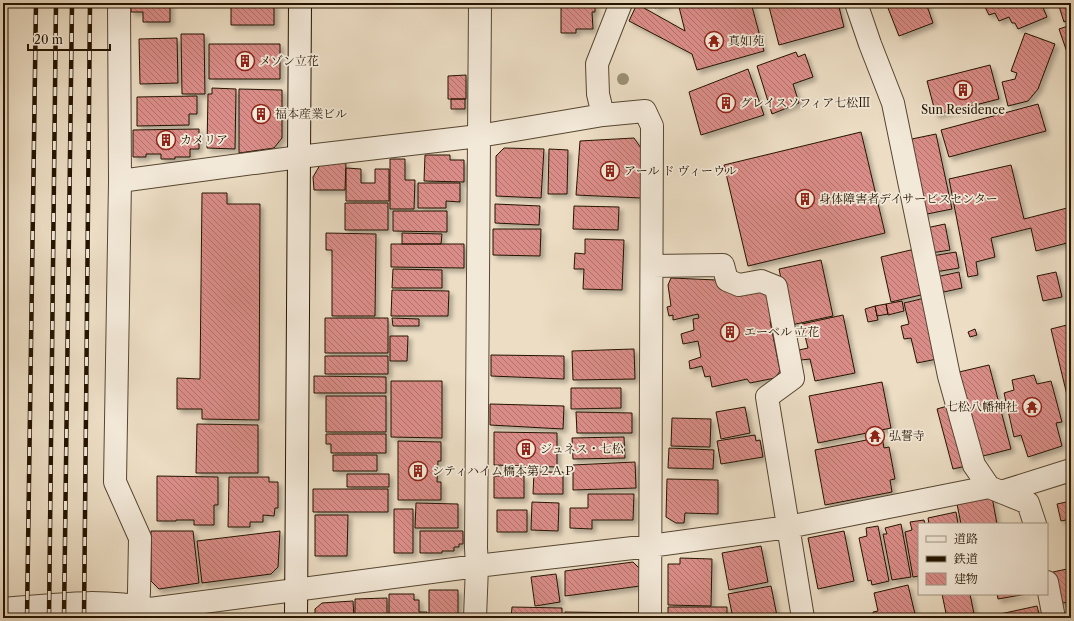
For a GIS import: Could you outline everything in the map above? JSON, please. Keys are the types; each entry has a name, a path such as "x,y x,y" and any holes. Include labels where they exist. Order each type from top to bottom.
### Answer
{"street":[{"path":"119,3 120,181 115,482 140,538 138,612"},
{"path":"296,618 300,3"},
{"path":"475,618 477,566 480,3"},
{"path":"603,115 598,94 597,64 621,3"},
{"path":"856,3 893,103 949,376 974,464 995,489 1028,503 1035,523"},
{"path":"120,181 299,157 479,136 603,115 645,111 652,126 650,618"},
{"path":"652,266 723,265 727,280 739,285 761,281 776,287 793,378 767,397 803,618"},
{"path":"3,609 84,603 138,612 150,609 477,566 650,546 788,527 995,489 1071,470"},
{"path":"1048,587 1054,618"}],"building":[{"path":"131,3 170,3 170,22 143,22 143,12 131,12"},
{"path":"231,3 274,3 274,25 231,25"},
{"path":"561,3 595,3 595,12 592,12 593,29 576,29 576,33 561,33"},
{"path":"654,3 672,3 655,8"},
{"name":"真如苑","path":"678,3 751,3 764,51 697,70 692,54 629,21 637,4 685,31"},
{"path":"768,3 838,3 844,27 779,45"},
{"path":"886,3 926,3 933,23 899,36"},
{"path":"983,3 1041,3 1047,17 1018,29 1009,17 999,21 995,13 989,15"},
{"path":"1058,3 1071,3 1071,19 1064,22"},
{"path":"1071,25 1071,54 1068,55 1059,29"},
{"path":"1025,33 1055,44 1038,89 1028,101 1008,106 1002,82 1015,79 1017,73 1011,71"},
{"path":"181,34 204,34 205,94 182,94"},
{"path":"177,38 178,83 140,84 139,39"},
{"name":"メゾン立花","path":"209,44 280,44 280,79 209,79"},
{"path":"796,52 798,57 805,54 813,77 793,84 799,103 772,114 757,66"},
{"name":"Sun Residence","path":"990,65 999,99 936,115 927,81"},
{"name":"グレイスソフィア七松Ⅲ","path":"748,69 764,115 701,135 689,92"},
{"path":"466,75 466,99 448,99 448,76"},
{"path":"212,88 236,89 235,149 207,148 208,94 212,94"},
{"name":"福本産業ビル","path":"239,89 282,90 282,138 274,148 239,153"},
{"path":"197,96 197,114 189,114 189,125 137,126 137,97"},
{"path":"451,99 465,99 465,109 451,109"},
{"path":"1038,104 1046,131 949,157 941,130"},
{"name":"カメリア","path":"199,129 199,149 190,149 190,157 161,159 161,154 146,154 146,157 133,157 133,130"},
{"name":"身体障害者デイサービスセンター","path":"861,132 885,233 748,266 724,165"},
{"path":"936,134 952,209 922,215 907,140"},
{"name":"アール ド ヴィーウル","path":"634,138 641,148 641,198 576,195 580,141"},
{"path":"504,148 544,149 541,198 496,196 496,156"},
{"path":"549,149 568,150 567,194 548,194"},
{"path":"425,155 450,155 450,160 464,160 464,182 424,181"},
{"path":"390,159 405,159 405,180 415,180 414,209 390,209"},
{"path":"346,162 345,190 314,190 313,177 320,165"},
{"path":"1011,165 1024,219 1071,207 1071,242 1036,251 1031,228 991,238 995,257 976,262 978,275 968,277 949,179"},
{"path":"346,168 361,169 361,183 375,183 375,169 389,169 389,201 346,201"},
{"path":"418,183 460,183 460,202 446,201 446,208 418,208"},
{"path":"202,193 227,193 227,204 260,204 259,420 202,419 202,409 177,409 177,378 200,379"},
{"path":"345,203 388,203 388,230 345,230"},
{"path":"495,204 540,206 539,225 495,223"},
{"path":"574,206 619,207 618,230 573,229"},
{"path":"393,211 447,211 447,232 393,231"},
{"path":"945,224 950,250 931,253 926,228"},
{"path":"493,229 541,229 540,256 493,255"},
{"path":"326,233 376,234 375,316 332,316 332,250 326,250"},
{"path":"402,233 442,234 441,244 402,244"},
{"path":"585,239 624,240 622,290 583,289 584,269 574,269 575,253 585,254"},
{"path":"391,244 464,244 464,268 391,267"},
{"path":"915,249 925,294 891,302 881,257"},
{"path":"956,252 959,268 935,272 932,256"},
{"path":"821,260 833,316 791,325 779,269"},
{"path":"393,269 442,270 442,288 392,288"},
{"path":"959,272 962,288 939,293 936,277"},
{"path":"1056,272 1062,297 1043,301 1037,276"},
{"name":"エーベル 立花","path":"671,278 717,280 721,290 727,286 770,294 776,320 770,321 780,371 775,378 750,383 747,379 712,387 710,376 705,377 702,366 690,369 689,361 701,357 698,341 683,344 681,334 694,330 693,319 699,318 698,314 673,320 673,315 669,316 667,307 671,306 668,285"},
{"path":"392,290 449,291 448,316 391,316"},
{"path":"929,297 942,358 917,363 911,338 904,339 901,326 909,324 904,303"},
{"path":"902,301 904,311 888,315 886,304"},
{"path":"886,304 888,314 877,316 875,306"},
{"path":"875,306 878,320 868,322 865,309"},
{"path":"843,315 855,373 815,381 810,359 801,360 799,350 808,348 802,324"},
{"path":"325,318 388,318 388,353 325,353"},
{"path":"392,318 419,319 419,326 393,326"},
{"path":"1071,324 1071,394 1067,395 1051,329"},
{"path":"975,329 977,335 970,337 968,332"},
{"path":"390,336 408,336 407,361 390,361"},
{"path":"634,349 635,379 573,380 572,351"},
{"path":"491,355 564,356 564,379 491,376"},
{"path":"325,356 388,356 388,374 325,374"},
{"path":"989,365 1011,449 983,456 959,372"},
{"name":"七松八幡神社","path":"1034,375 1037,384 1051,381 1062,422 1056,423 1062,446 1028,457 1021,435 1014,437 1004,393 1014,390 1012,380"},
{"path":"314,376 386,377 386,393 314,393"},
{"path":"391,381 442,381 442,438 391,437"},
{"path":"882,382 891,428 818,443 809,396"},
{"path":"571,388 621,388 621,408 571,409"},
{"path":"326,396 386,396 386,432 326,432"},
{"path":"490,404 564,406 563,429 490,425"},
{"path":"951,405 966,466 953,469 937,409"},
{"path":"745,407 750,433 721,439 716,412"},
{"path":"576,412 632,413 632,433 577,433"},
{"path":"672,418 711,419 710,447 671,446"},
{"path":"197,424 258,425 258,473 196,473"},
{"name":"ジュネス・七松","path":"494,432 557,433 557,467 494,465"},
{"path":"326,434 386,434 386,453 331,453 331,444 326,444"},
{"path":"755,435 756,441 760,440 763,457 721,464 717,441"},
{"path":"624,437 625,458 573,459 572,438"},
{"path":"882,437 884,448 889,447 895,479 890,480 892,492 825,505 815,450"},
{"name":"シティハイム橋本第２ＡＰ","path":"398,441 441,442 441,461 438,461 437,482 441,482 441,500 398,500"},
{"path":"669,448 714,450 713,469 668,468"},
{"path":"333,455 377,455 377,471 333,471"},
{"path":"635,462 636,488 573,490 573,465"},
{"path":"534,472 563,472 563,494 533,494"},
{"path":"347,474 389,474 389,487 347,487"},
{"path":"157,476 218,477 218,505 214,505 214,525 194,525 194,520 157,521"},
{"path":"494,476 524,476 524,498 494,498"},
{"path":"229,477 269,477 269,482 278,482 278,508 275,508 274,516 263,515 263,522 250,522 250,527 228,527"},
{"path":"667,479 718,480 718,514 685,513 684,523 676,523 666,517"},
{"path":"313,489 388,489 388,512 313,512"},
{"path":"588,494 634,494 633,520 592,520 592,529 570,528 570,508 588,508"},
{"path":"992,497 997,523 961,523 957,504"},
{"path":"1071,501 1071,519 1061,521 1057,504"},
{"path":"532,502 559,503 558,531 531,530"},
{"path":"416,503 458,504 458,528 415,528"},
{"path":"394,509 413,509 413,553 394,553"},
{"path":"497,510 527,510 527,532 497,532"},
{"path":"956,512 958,523 929,523 928,518"},
{"path":"315,515 348,515 347,556 315,556"},
{"path":"924,520 925,523 918,523 918,576 913,577 905,532 912,530 910,522"},
{"path":"901,524 911,577 892,580 883,534 887,534 885,528"},
{"path":"878,526 889,581 872,585 871,580 868,581 859,538 867,536 866,528"},
{"path":"151,531 193,531 199,583 159,589 151,581"},
{"path":"280,531 278,567 271,574 202,583 197,541"},
{"path":"420,531 463,531 463,544 459,544 459,547 454,547 454,551 442,551 442,553 420,553"},
{"path":"844,531 854,581 818,589 808,538"},
{"path":"761,546 768,582 729,590 722,553"},
{"path":"680,558 712,559 711,606 668,605 668,564 680,564"},
{"path":"633,562 640,569 640,586 565,596 565,571"},
{"path":"1067,569 1069,579 1071,578 1071,601 1060,604 1053,572"},
{"path":"556,574 560,602 535,606 531,577"},
{"path":"908,585 916,618 874,618 873,612 878,611 874,593"},
{"path":"771,586 777,616 768,618 733,618 728,594"},
{"path":"429,590 458,590 458,618 429,618"},
{"path":"389,594 414,594 414,600 419,600 419,612 427,612 427,618 389,618"},
{"path":"942,595 970,595 974,614 947,618"},
{"path":"997,595 1021,595 998,599"},
{"path":"387,598 387,618 355,618 355,599"},
{"path":"353,601 354,618 315,618 315,609 322,603"},
{"path":"1037,606 1040,618 1001,618 1000,614"},
{"path":"512,607 562,608 562,618 511,618"},
{"path":"668,607 727,607 727,618 668,618"},
{"path":"565,612 640,613 640,618 565,618"},
{"path":"247,615 267,615 266,618 227,618 247,617"}],"railway":[{"path":"27,618 36,3"},
{"path":"49,618 56,3"},
{"path":"64,618 72,3"},
{"path":"84,618 90,3"}],"place":[{"name":"真如苑","path":"714,41"},
{"name":"メゾン立花","path":"245,61"},
{"name":"Sun Residence","path":"963,90"},
{"name":"グレイスソフィア七松Ⅲ","path":"726,103"},
{"name":"福本産業ビル","path":"261,114"},
{"name":"カメリア","path":"166,140"},
{"name":"アール ド ヴィーウル","path":"610,171"},
{"name":"身体障害者デイサービスセンター","path":"805,199"},
{"name":"エーベル 立花","path":"730,332"},
{"name":"七松八幡神社","path":"1032,407"},
{"name":"弘誓寺","path":"875,436"},
{"name":"ジュネス・七松","path":"526,449"},
{"name":"シティハイム橋本第２ＡＰ","path":"418,471"}]}
